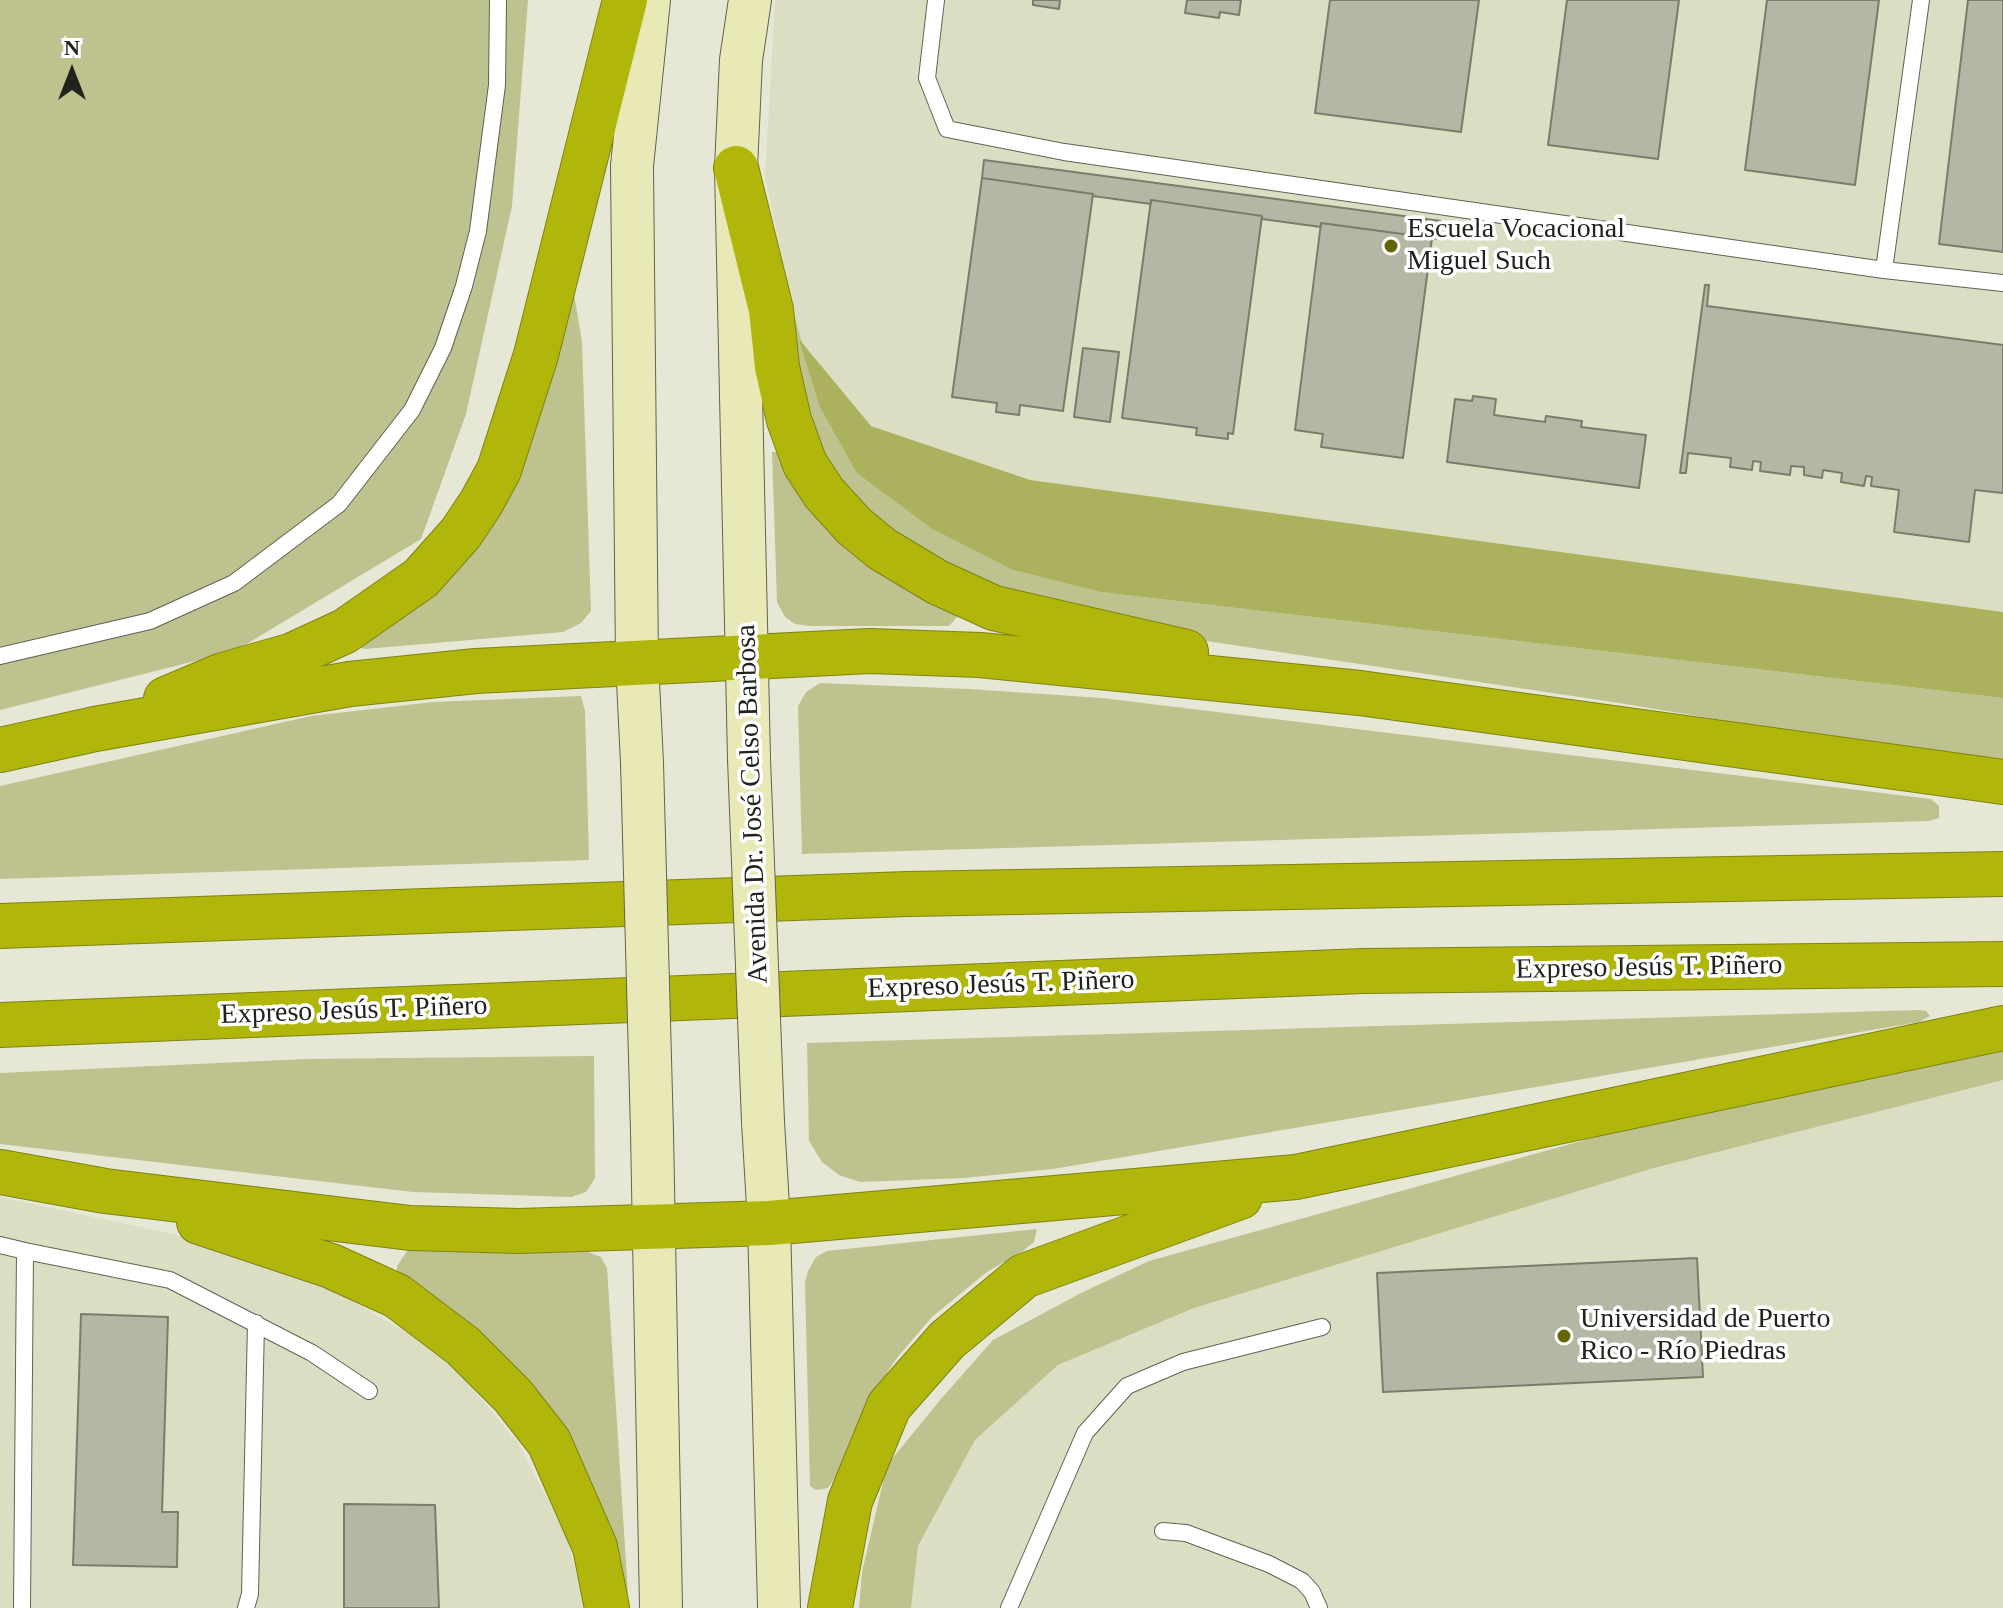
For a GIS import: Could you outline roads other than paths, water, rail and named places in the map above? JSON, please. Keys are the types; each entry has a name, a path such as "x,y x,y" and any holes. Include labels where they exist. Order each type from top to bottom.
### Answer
{"highway":[{"path":"95,729 223,675 293,655 345,631 421,578 461,533 499,470 518,416 625,0"},
{"path":"736,168 771,310 777,367 789,420 805,464 824,493 854,526 882,549 937,582 994,608 1360,693"},
{"path":"0,750 95,729 350,684 476,671 870,651 980,655 1360,693 2003,782"},
{"path":"0,926 908,894 2003,874"},
{"name":"Expreso Jesús T. Piñero","path":"0,1025 1364,971 2003,964"},
{"path":"0,1172 105,1191 410,1228 519,1231 769,1223 1296,1177 2003,1028"},
{"path":"830,1608 850,1501 889,1406 947,1340 1024,1276 1296,1177"},
{"path":"105,1191 331,1266 397,1296 463,1346 513,1396 549,1442 595,1547 607,1608"}],"main road":[{"path":"649,0 632,166 637,661 652,1132 661,1608"},
{"name":"Avenida Dr. José Celso Barbosa","path":"750,0 741,60 736,168 749,759 769,1223 779,1608"}],"lane":[{"path":"0,656 150,621 234,583 339,504 412,410 443,348 478,231 497,85 498,0"},
{"path":"936,0 927,78 947,129 1064,152 1884,270 2003,283"},
{"path":"1884,270 1921,0"},
{"path":"0,1245 170,1280 312,1353 369,1391"},
{"path":"22,1608 25,1251"},
{"path":"246,1608 250,1594 256,1323"},
{"path":"1009,1608 1085,1433 1127,1386 1183,1362 1322,1327"},
{"path":"1163,1531 1200,1538 1269,1564 1302,1581 1312,1592 1319,1608"}],"place":[{"name":"Escuela Vocacional Miguel Such","path":"1391,246"},
{"name":"Universidad de Puerto Rico - Río Piedras","path":"1564,1336"}]}
